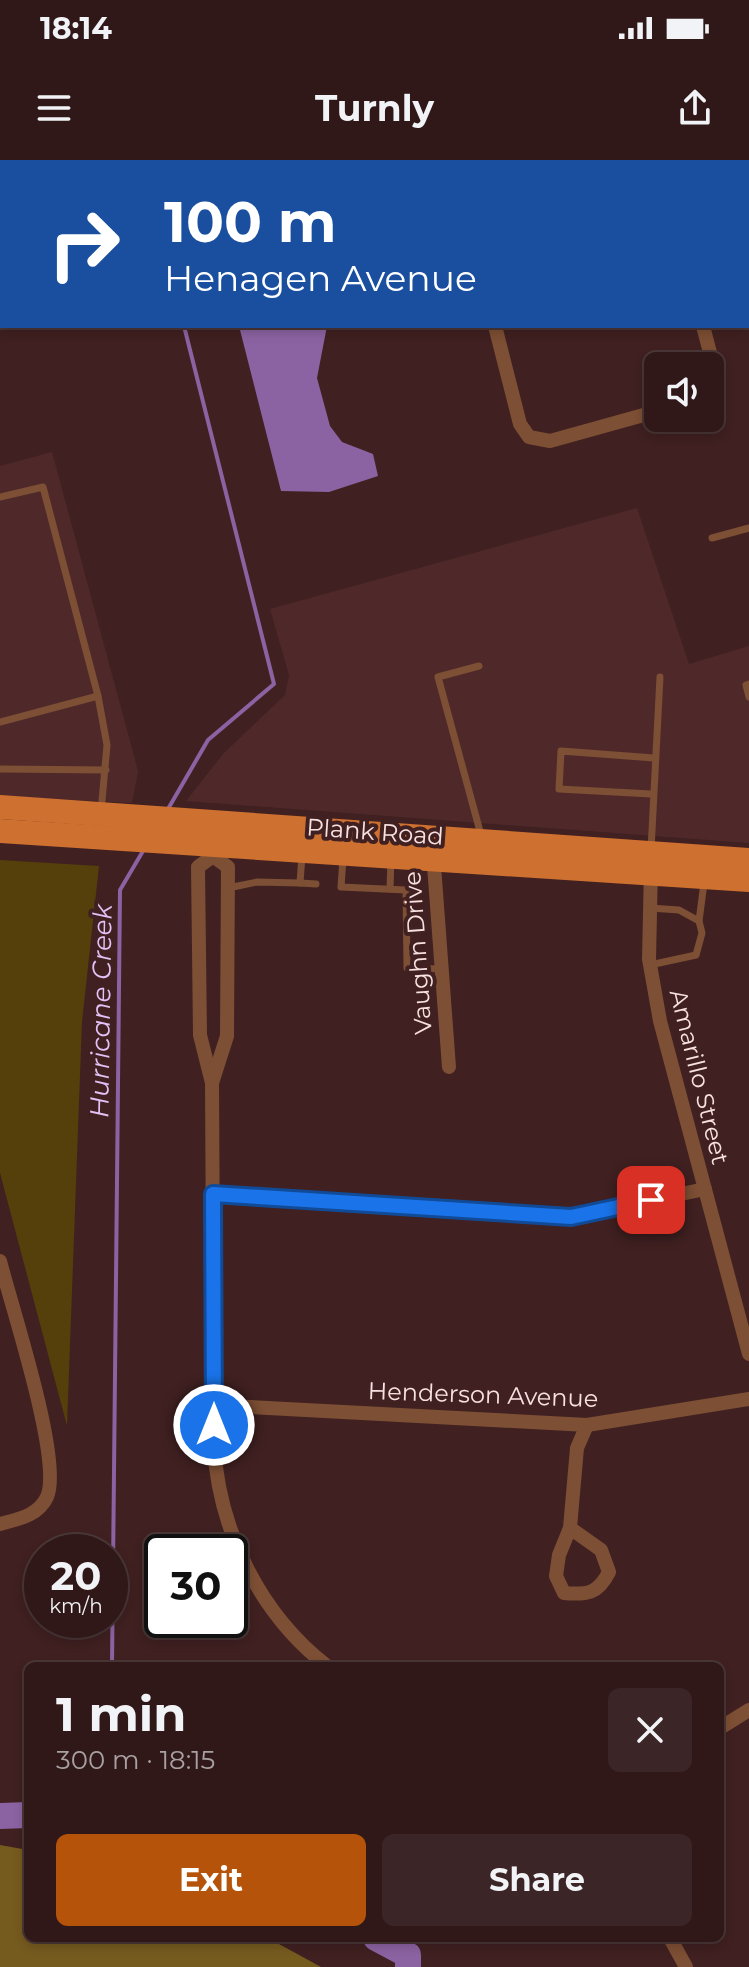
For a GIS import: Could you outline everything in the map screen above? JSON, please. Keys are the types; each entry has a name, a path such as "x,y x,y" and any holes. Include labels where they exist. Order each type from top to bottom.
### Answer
{"main road":[{"name":"Plank Road","path":"0,807 175,829 214,840 343,852 391,855 483,841 651,863 705,877 749,880"},
{"name":"Plank Road","path":"0,831 113,822"},
{"name":"Plank Road","path":"214,840 432,847 651,863 749,860"}],"street":[{"path":"496,328 520,424 529,437 550,441 644,415"},
{"path":"704,328 710,352"},
{"path":"212,1083 227,1036 228,867 214,840"},
{"path":"214,840 198,867 200,1035 212,1083 214,1405 218,1486 234,1538 271,1608 323,1662"},
{"name":"Vaughn Drive","path":"432,847 449,1067"},
{"name":"Amarillo Street","path":"651,863 650,965 660,1021 749,1354"},
{"path":"213,1194 571,1217 705,1189"},
{"path":"0,1261 3,1284 42,1423 49,1482 46,1498 37,1509 0,1524"},
{"name":"Henderson Avenue","path":"214,1405 587,1425 749,1399"},
{"path":"570,1528 601,1550 609,1572 602,1587 588,1595 564,1593 556,1576 559,1555 570,1528 577,1448 587,1425"},
{"path":"724,1726 749,1710"},
{"path":"672,1942 686,1967"}],"lane":[{"path":"0,497 43,487 98,696 107,745 106,770 113,822"},
{"path":"712,538 749,528"},
{"path":"479,666 438,677 483,841"},
{"path":"651,863 651,794 660,677"},
{"path":"749,684 746,685 749,697"},
{"path":"0,722 98,696"},
{"path":"651,794 559,789 561,751 654,758"},
{"path":"0,769 106,770"},
{"path":"300,883 302,849"},
{"path":"343,852 341,887 406,890 407,968 441,969"},
{"path":"390,889 391,855"},
{"path":"650,965 696,955 702,933 699,921 705,877"},
{"path":"228,888 257,882 316,884"},
{"path":"650,908 679,910 699,921"}],"shaded area":[{"path":"240,328 327,328 317,378 330,426 342,442 373,454 378,476 329,492 281,491"},
{"path":"52,452 138,771 132,803 0,796 0,466"},
{"path":"637,508 689,664 749,646 749,843 186,801 223,754 285,695 289,675 270,609"},
{"path":"0,860 99,866 82,1022 67,1426 0,1173"},
{"path":"0,1845 24,1849 24,1942 275,1942 321,1967 0,1967"}],"waterway":[{"name":"Hurricane Creek","path":"168,809 208,740 274,684 185,328"},
{"name":"Hurricane Creek","path":"112,1662 120,890 143,851"},
{"path":"0,1816 24,1815"},
{"path":"384,1942 408,1955 408,1967"}],"route":[{"path":"214,1425 213,1194 571,1217 651,1200"}]}
